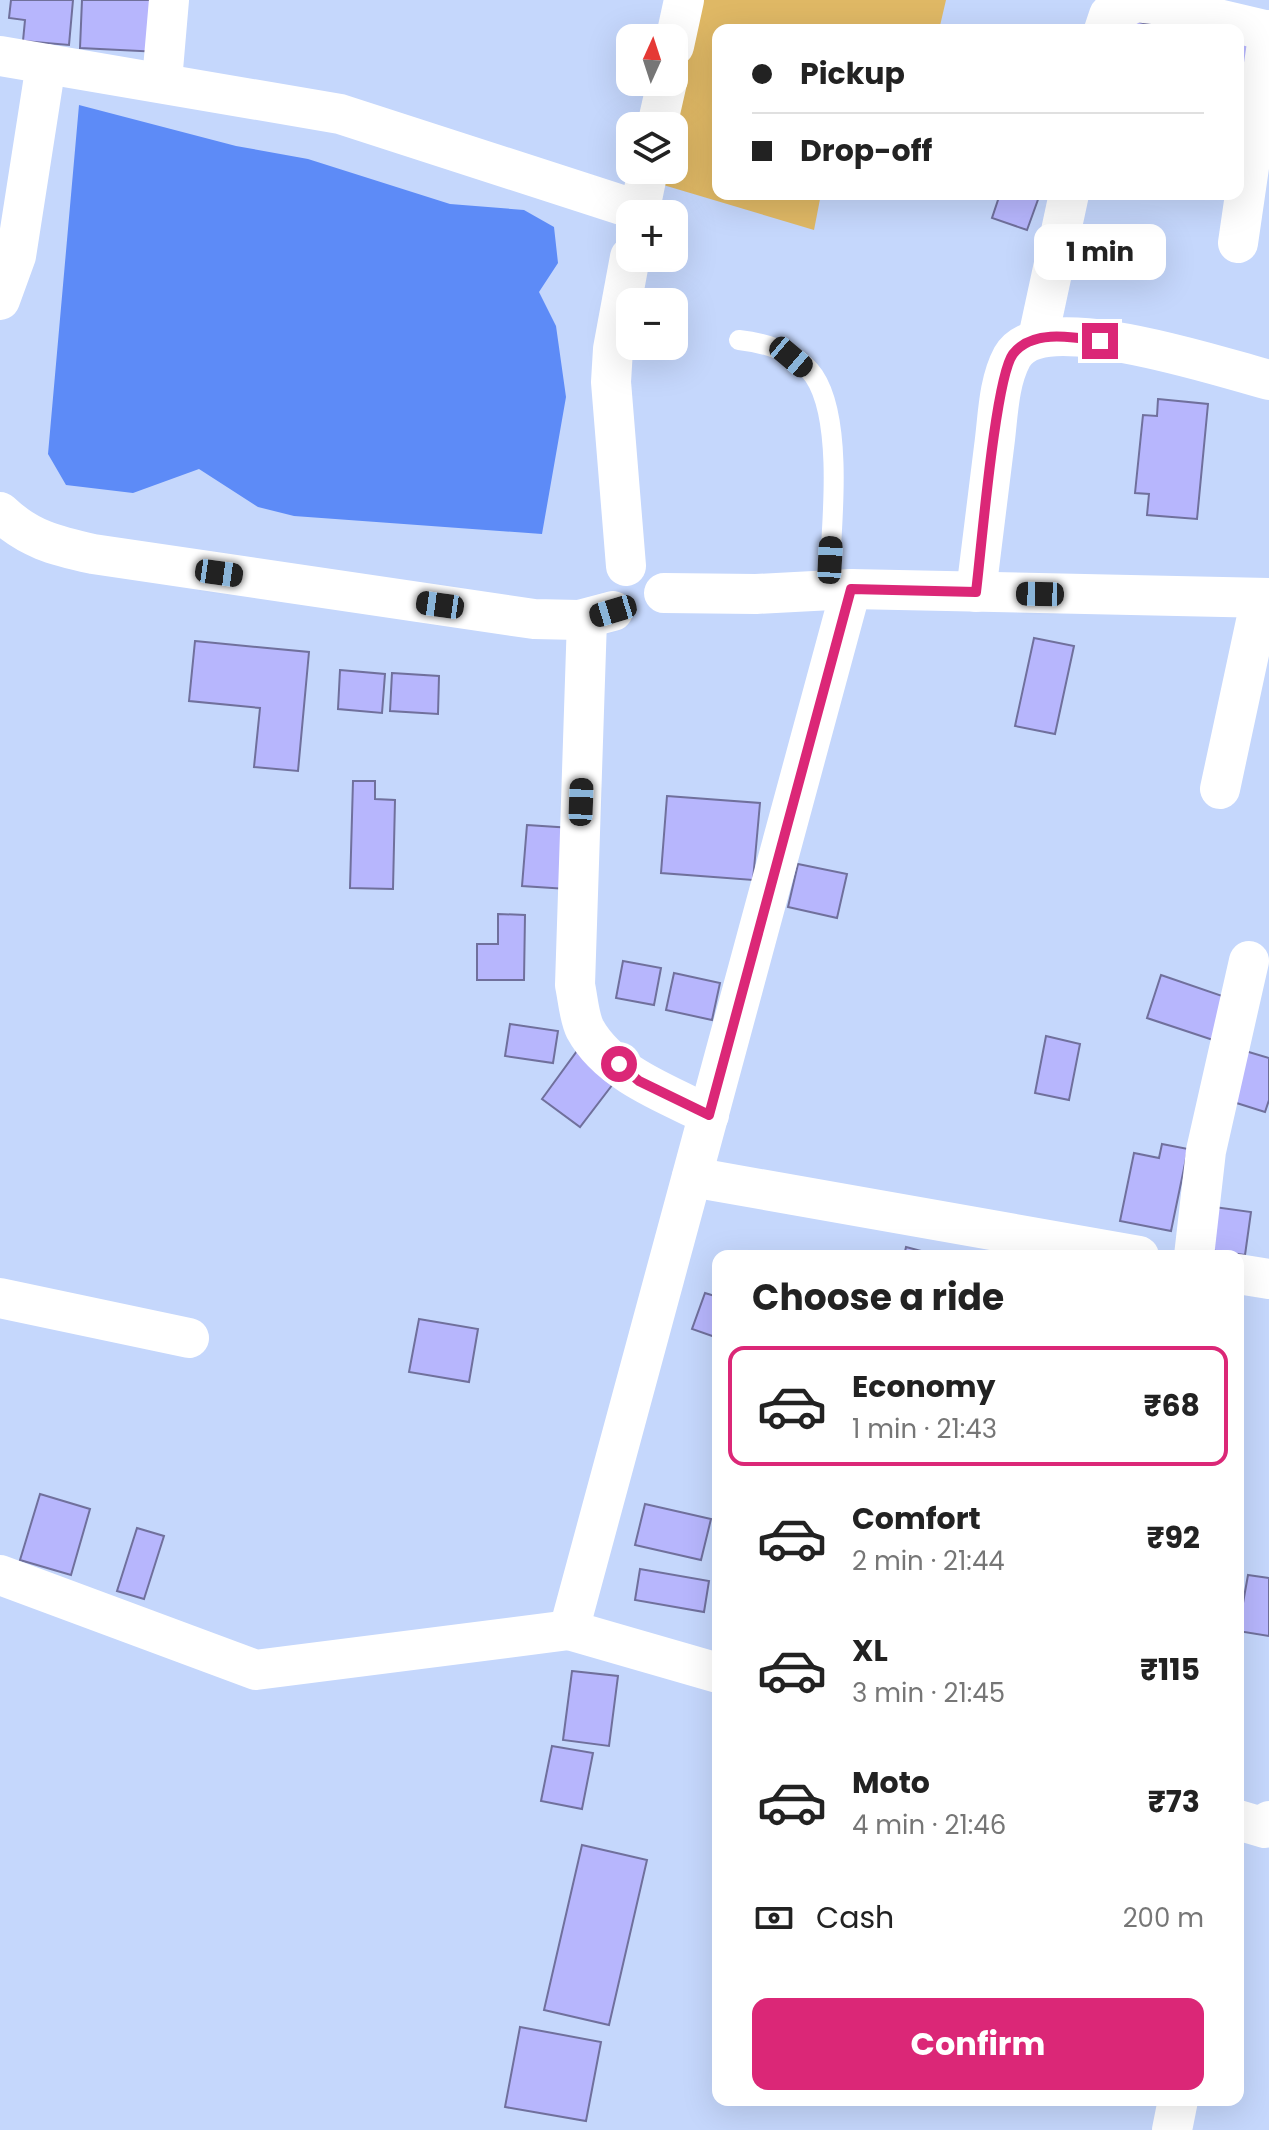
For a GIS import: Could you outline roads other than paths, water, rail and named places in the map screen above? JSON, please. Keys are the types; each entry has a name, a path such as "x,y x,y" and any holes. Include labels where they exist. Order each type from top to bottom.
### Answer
{"street":[{"path":"162,81 169,0"},
{"path":"679,24 684,0"},
{"path":"1106,24 1109,15 1121,6 1136,2 1237,24"},
{"path":"1238,243 1269,31 1244,26"},
{"path":"0,56 162,81 340,114 616,204"},
{"path":"0,300 16,256 46,64"},
{"path":"1038,338 1068,200"},
{"path":"626,566 611,382 613,349 627,272"},
{"path":"976,592 1001,392 1012,355 1038,338 1071,336 1158,350 1269,380"},
{"path":"0,512 16,528 44,543 93,554 534,619 600,615 643,621 659,610 664,593 659,576 652,570 635,564 626,566 611,579 600,615 575,985 584,1027 599,1047 639,1081 709,1115"},
{"path":"664,593 840,590 1265,598 1220,789"},
{"path":"569,1630 709,1115 840,590"},
{"path":"1195,1250 1206,1151 1249,961"},
{"path":"692,1177 1105,1250"},
{"path":"1244,1275 1269,1279"},
{"path":"0,1298 189,1338"},
{"path":"0,1575 256,1670 569,1630 712,1671"},
{"path":"1172,2130 1177,2106"}],"lane":[{"path":"739,340 769,343 814,376 834,450 840,590"}],"water":[{"path":"79,105 236,146 308,159 450,204 524,210 554,227 558,263 539,292 556,326 566,397 542,534 294,516 258,507 199,469 133,493 66,485 48,454"}]}
